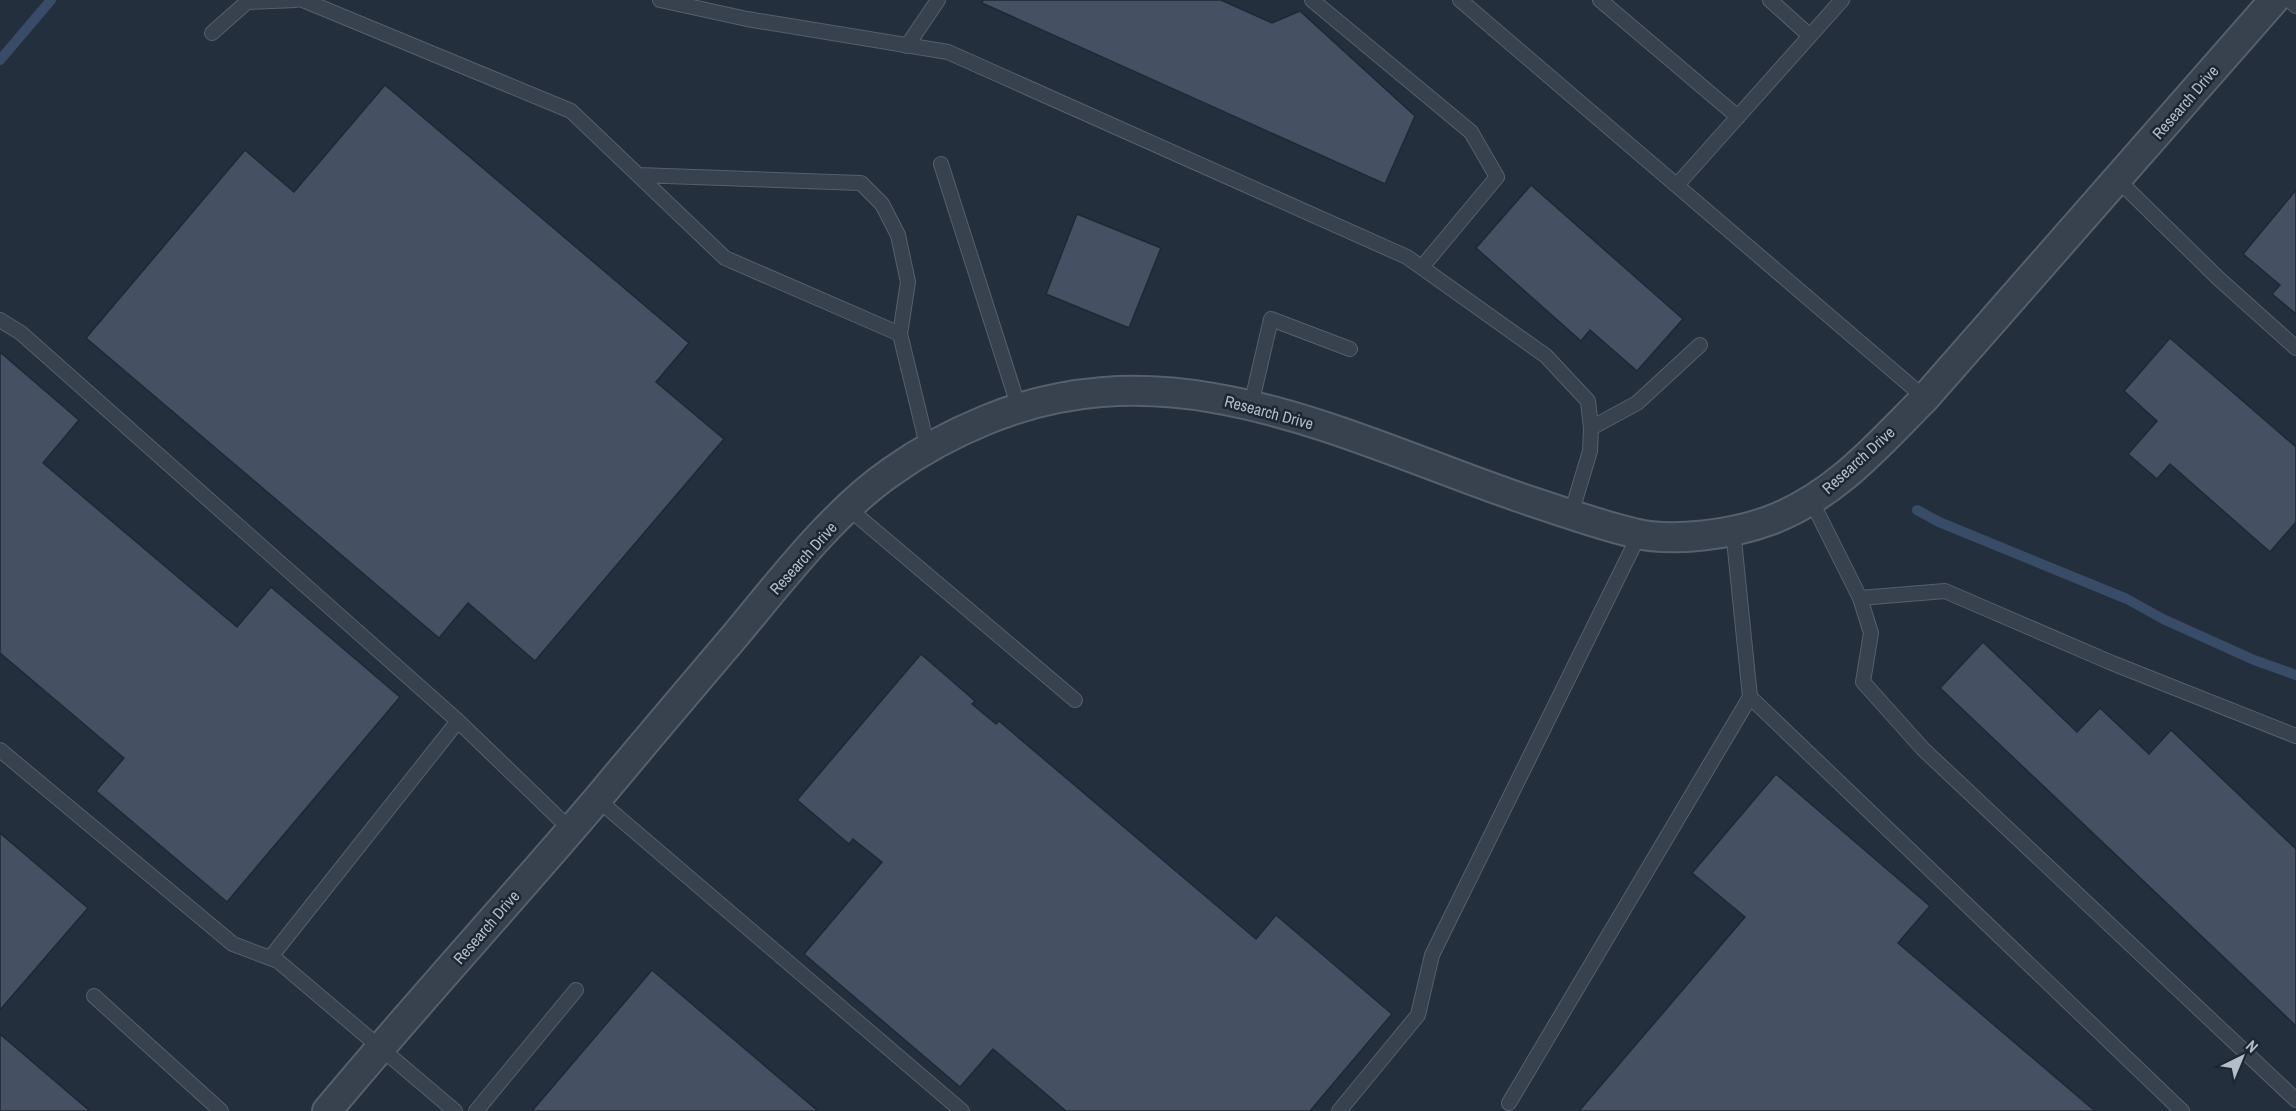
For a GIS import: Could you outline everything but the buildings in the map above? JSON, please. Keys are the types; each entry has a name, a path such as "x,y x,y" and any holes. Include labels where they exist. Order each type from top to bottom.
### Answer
{"street":[{"name":"Research Drive","path":"327,1111 381,1046 571,830 801,557 848,508 889,473 928,449 985,420 1019,408 1072,395 1126,389 1180,392 1251,405 1304,419 1506,493 1639,535 1674,537 1733,530 1770,520 1832,488 1925,398 2274,0"}],"lane":[{"path":"212,33 247,2 296,0"},
{"path":"303,0 571,111 725,258 900,334"},
{"path":"660,0 747,19 948,52 1407,256 1546,356 1588,401 1591,428 1590,451 1571,514"},
{"path":"907,46 938,0"},
{"path":"1312,0 1471,132 1497,177 1422,267"},
{"path":"1460,0 1925,398"},
{"path":"1600,0 1738,117"},
{"path":"1770,0 1810,36"},
{"path":"1677,185 1842,0"},
{"path":"2289,0 2296,6"},
{"path":"940,164 1019,408"},
{"path":"638,174 861,183 882,204 898,236 908,282 900,334 928,449"},
{"path":"2118,180 2218,278 2296,348"},
{"path":"1251,405 1271,319 1350,349"},
{"path":"0,320 21,333 363,639 459,721 571,830"},
{"path":"1591,428 1637,403 1700,345"},
{"path":"1812,500 1860,598 1871,633 1863,682 1923,749 2296,1100"},
{"path":"848,508 1075,700"},
{"path":"1509,1102 1750,697 1733,530"},
{"path":"1339,1111 1418,1015 1432,955 1639,535"},
{"path":"1860,598 1945,591 2112,663 2296,736"},
{"path":"1750,697 2182,1111"},
{"path":"270,958 459,721"},
{"path":"0,750 233,944 279,961 455,1111"},
{"path":"597,799 962,1111"},
{"path":"476,1111 576,990"},
{"path":"94,996 221,1111"}],"waterway":[{"path":"0,60 51,0"},
{"path":"1917,510 1939,522 2127,599 2163,619 2254,660 2296,675"}]}
